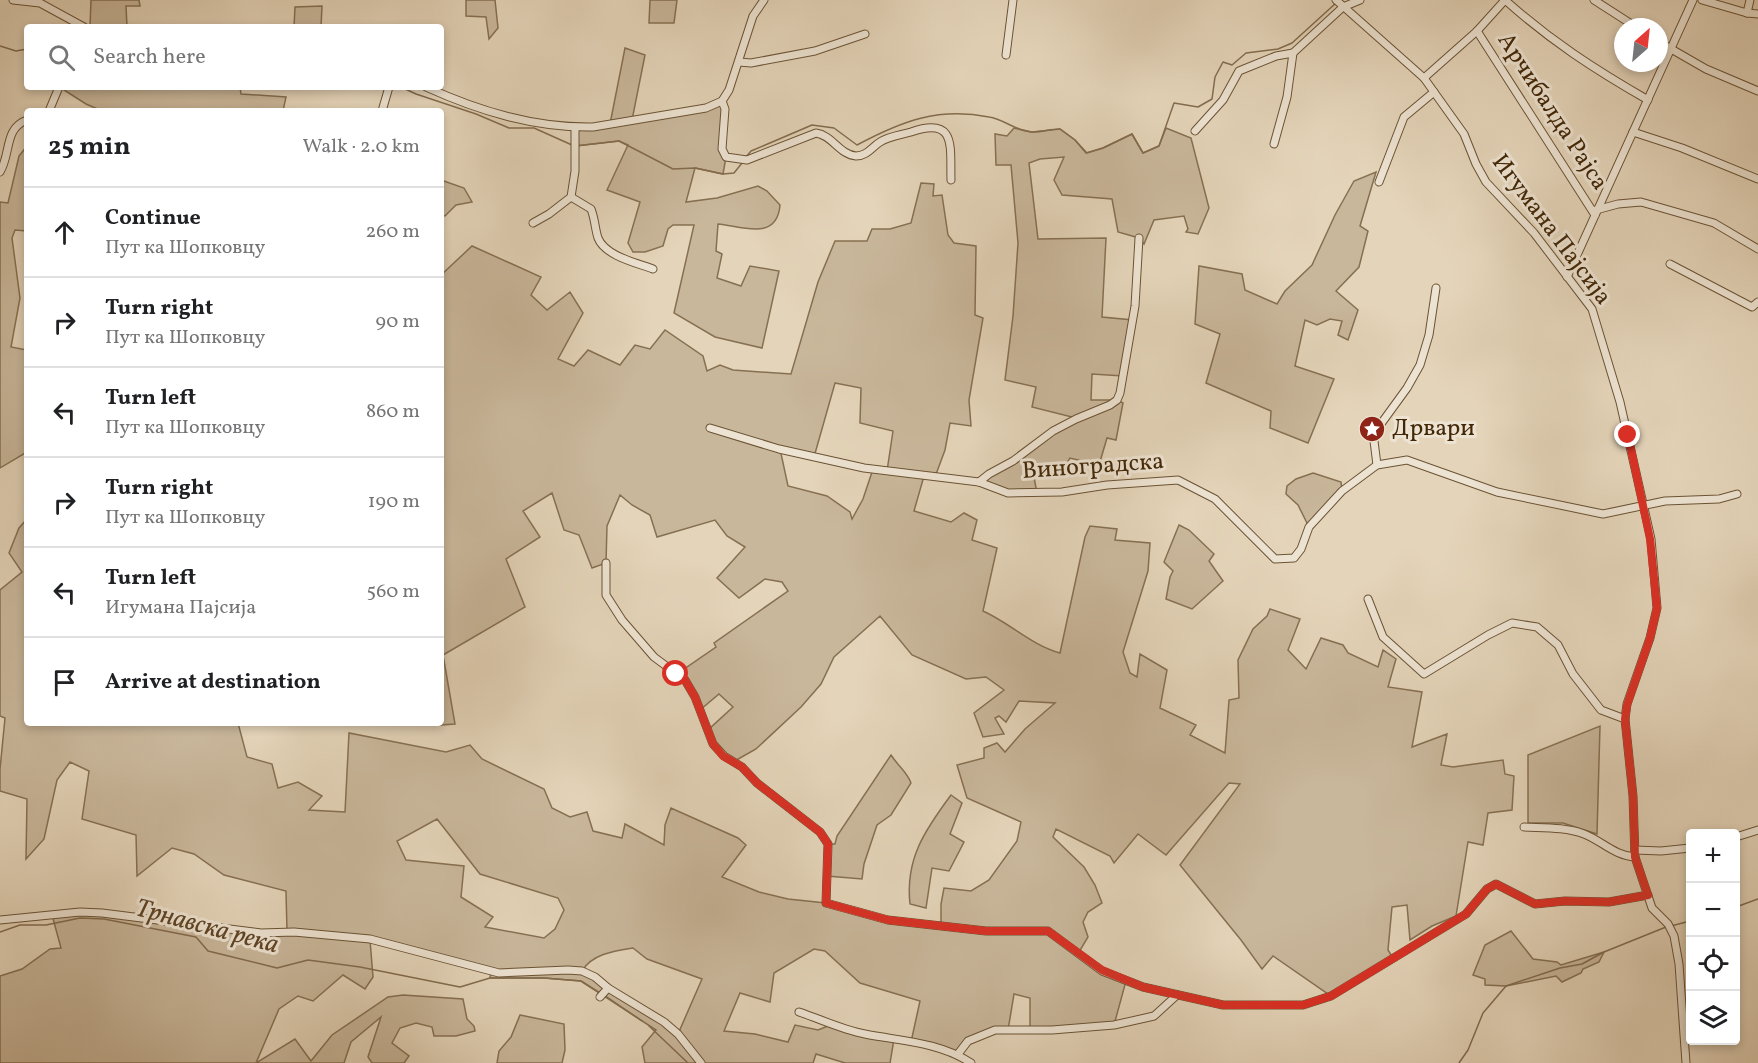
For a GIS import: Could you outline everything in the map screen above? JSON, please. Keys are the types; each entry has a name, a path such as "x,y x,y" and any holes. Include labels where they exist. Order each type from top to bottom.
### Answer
{"street":[{"path":"13,0 40,3 78,24"},
{"path":"434,90 507,118 575,127 593,127 706,108 722,101 729,90 753,16 764,0"},
{"path":"1006,56 1013,0"},
{"name":"Игумана Пајсија","path":"1336,0 1424,78 1464,134 1486,182 1534,233 1592,309 1620,402 1650,539 1657,608 1650,638 1627,705 1625,719 1633,796 1635,854 1652,908 1669,926 1674,936 1679,964 1686,1063"},
{"path":"1195,131 1223,100 1239,71 1276,56 1293,53 1343,7 1360,0"},
{"path":"1424,78 1477,31 1505,0 1565,50 1648,100"},
{"path":"1594,0 1622,18"},
{"path":"1567,277 1693,0"},
{"path":"1702,0 1758,14"},
{"path":"1747,13 1750,0"},
{"name":"Арчибалда Рајса","path":"1477,31 1596,213"},
{"path":"739,62 751,63 814,51 865,34"},
{"path":"1670,49 1706,69 1758,91"},
{"path":"1274,144 1287,97 1293,53"},
{"path":"50,108 58,90"},
{"path":"383,108 388,90"},
{"path":"1379,182 1404,117 1434,92"},
{"path":"722,101 725,109 722,149 730,159 747,160 816,133 824,134 849,154 858,156 864,155 885,140 933,126 943,130 948,138 951,180"},
{"path":"0,172 4,166 10,136 18,123 24,121"},
{"path":"533,223 571,197 575,171 575,127"},
{"path":"1633,132 1682,148 1758,179"},
{"path":"571,197 591,209 597,236 602,246 653,269"},
{"path":"1596,213 1618,204 1641,202 1714,223 1758,249"},
{"path":"979,482 1053,431 1117,400 1135,306 1139,238"},
{"path":"1670,264 1752,307 1758,302"},
{"path":"1377,465 1375,432 1407,388 1420,365 1429,334 1436,288"},
{"name":"Виноградска","path":"710,428 779,449 864,468 979,482 1008,493 1062,492 1107,485 1178,480 1215,499 1275,559 1294,558 1301,549 1309,527 1342,491 1377,465 1407,460 1497,492 1603,514 1665,501 1719,498 1737,494"},
{"path":"606,564 606,596 622,620 654,657 685,680 695,697 713,744 723,756 742,767 757,783 820,832 828,844 826,903 888,920 986,931 1048,931 1102,970 1126,981 1223,1005 1303,1005 1331,996 1466,914 1487,889 1496,884 1535,904 1565,901 1609,902 1648,895"},
{"path":"1368,599 1383,637 1424,674 1512,623 1538,627 1558,645 1573,674 1601,710 1625,719"},
{"path":"1524,826 1578,832 1620,855 1686,848"},
{"path":"1740,836 1758,830"},
{"path":"0,920 80,912 102,913 261,933 294,932 370,939 499,973 582,971 595,977 604,993 664,1022 678,1034 701,1063"},
{"path":"958,1054 968,1041 995,1030 1052,1030 1114,1024 1154,1016 1177,995"},
{"path":"799,1012 862,1034 911,1042 958,1054 971,1063"}],"shaded area":[{"path":"91,0 139,0 140,6 126,6 127,24 90,24"},
{"path":"466,0 495,0 498,28 489,39 486,17 466,16"},
{"path":"650,0 677,0 674,23 649,23"},
{"path":"322,6 321,24 294,24 295,7"},
{"path":"625,48 645,55 632,120 706,108 722,101 722,149 726,157 723,174 695,168 686,202 717,198 758,186 767,191 780,205 777,217 765,228 747,229 718,224 716,251 722,254 717,278 741,286 750,266 779,271 762,348 715,337 674,313 694,225 673,225 668,229 663,246 645,252 633,252 628,243 640,202 607,190 628,145 619,141 575,146 575,127 610,124"},
{"path":"64,90 240,90 241,94 286,97 284,108 95,108"},
{"path":"1014,128 1032,132 1060,129 1087,153 1132,134 1143,153 1159,146 1166,128 1191,138 1209,208 1198,234 1186,232 1188,229 1184,216 1154,220 1144,244 1139,238 1118,232 1112,199 1062,195 1054,180 1064,157 1040,159 1029,163 1038,239 1106,238 1102,317 1133,320 1123,376 1092,374 1091,400 1117,400 1123,403 1116,440 1107,438 1099,465 1070,458 1063,469 1033,472 1037,493 1008,493 979,482 1076,418 1032,407 1036,387 1005,380 1013,316 1018,243 1011,165 996,165 995,134 1007,136"},
{"path":"24,150 24,231 15,230 12,238 20,298 11,347 24,349 24,454 0,468 0,202 8,203 19,156"},
{"path":"1376,172 1360,226 1368,231 1359,267 1336,291 1358,310 1348,340 1338,335 1342,321 1330,319 1317,325 1305,320 1295,366 1334,379 1308,443 1270,428 1271,411 1206,383 1220,334 1195,324 1199,266 1242,274 1245,290 1277,304 1285,291 1312,265 1354,181"},
{"path":"444,181 464,188 472,202 456,205 445,216"},
{"path":"921,183 934,184 933,196 942,195 948,235 954,243 976,246 975,315 983,318 969,400 971,426 950,423 945,450 935,477 924,476 914,511 951,522 964,513 977,520 972,540 997,548 983,611 1040,645 1060,653 1085,537 1090,526 1117,529 1115,540 1150,543 1148,571 1123,652 1130,673 1137,677 1140,654 1167,670 1160,708 1196,725 1190,735 1225,753 1229,700 1239,698 1238,660 1253,629 1267,616 1270,609 1300,619 1288,650 1306,669 1321,638 1343,645 1348,653 1378,667 1383,650 1396,659 1388,687 1422,692 1412,747 1447,734 1441,765 1453,767 1503,760 1505,774 1514,776 1512,810 1488,813 1483,845 1468,842 1456,916 1432,926 1410,940 1407,905 1392,907 1388,950 1393,958 1331,996 1273,956 1262,969 1180,865 1240,784 1229,783 1166,855 1138,834 1114,863 1110,856 1056,829 1053,837 1084,867 1102,903 1088,912 1083,922 1088,937 1079,952 1102,971 1126,981 1114,1025 1030,1030 1030,998 1014,994 1008,1030 995,1030 968,1041 958,1054 911,1042 920,1001 860,983 825,951 814,949 774,973 770,1002 740,993 724,1031 755,1034 788,1042 795,1025 818,1030 833,1024 894,1039 890,1063 845,1063 816,1054 813,1063 645,1063 642,1047 656,1030 581,981 490,978 491,971 370,940 373,977 365,989 343,975 313,1001 298,996 279,1009 256,1063 0,1063 0,976 22,969 50,949 61,948 52,915 80,912 287,932 286,891 224,875 194,854 172,848 137,876 136,835 82,819 89,771 70,762 57,780 44,839 26,859 27,799 0,791 5,718 0,716 0,590 22,572 9,553 19,528 24,522 24,726 239,726 247,757 272,764 278,788 298,782 322,796 309,810 345,812 349,733 446,752 470,745 482,759 544,789 552,808 570,817 587,812 593,831 622,838 625,824 664,845 665,825 671,808 738,838 746,845 722,877 759,892 788,899 826,903 888,920 941,924 944,888 971,891 989,880 1017,841 1021,822 967,798 957,765 984,758 984,748 997,743 1005,752 1025,729 1055,703 1019,701 1006,722 999,716 995,718 1004,734 983,737 974,713 1004,690 986,677 966,679 912,655 880,616 834,657 821,684 801,707 756,749 733,762 724,756 708,730 733,707 719,694 700,710 695,697 677,674 716,647 714,643 788,591 782,582 765,579 739,598 717,578 745,547 727,536 715,520 657,537 650,515 620,495 607,526 606,563 592,568 579,535 564,530 552,493 523,511 540,537 506,559 525,607 444,654 444,272 472,246 541,277 531,295 547,310 570,292 583,313 558,359 574,366 588,350 620,365 635,345 650,349 665,330 703,356 707,371 720,365 733,370 791,374 818,282 835,241 867,241 872,229 890,229 911,223","holes":["835,383 861,388 860,423 893,431 887,471 873,469 863,499 852,519 850,512 827,496 788,486 780,449 814,457","437,819 480,874 558,898 564,910 555,929 544,938 485,927 493,917 461,897 464,866 406,860 397,841","633,948 647,959 702,979 678,1034 582,971 586,965 598,957"]},
{"path":"1313,473 1341,482 1342,491 1309,527 1298,505 1286,494 1287,486 1296,479"},
{"path":"1179,525 1189,530 1214,554 1209,561 1223,581 1192,609 1166,599 1173,571 1164,562"},
{"path":"444,661 455,724 444,725"},
{"path":"1600,726 1597,834 1563,823 1528,823 1528,755"},
{"path":"891,755 911,783 891,815 877,825 864,864 862,879 827,876 828,844 835,844 837,836"},
{"path":"951,795 962,803 950,834 964,842 949,871 932,868 926,908 910,904 909,888 914,859 925,833"},
{"path":"1511,931 1533,959 1557,962 1561,965 1604,952 1599,962 1562,982 1556,976 1506,986 1485,985 1485,979 1473,975 1485,945"},
{"path":"403,995 463,999 467,1019 474,1026 475,1031 456,1036 434,1036 432,1027 416,1023 400,1028 392,1043 409,1056 404,1063 372,1063 368,1057 381,1017 351,1042 344,1063 256,1063 295,1039 311,1061 332,1035 388,997"},
{"path":"520,1015 564,1024 565,1050 562,1063 497,1063 499,1051 511,1037"}],"waterway":[{"path":"746,157 751,151 812,125 834,128 857,145 905,123 921,118 953,114 995,118 1027,131 1060,129 1075,140 1086,153 1103,148 1132,134 1143,153 1159,146 1174,103 1198,107 1212,99 1215,77 1223,62 1232,65 1246,53 1278,49 1292,43 1336,3"},
{"path":"0,46 16,51 24,50"},
{"path":"407,90 509,128 534,128 572,145"},
{"path":"576,146 619,141 673,169 695,168 723,174 734,173 742,163"},
{"name":"Трнавска река","path":"1740,906 1758,899"},
{"name":"Трнавска река","path":"0,932 20,925 46,925 80,918 104,919 196,937 208,951 277,968 308,960 360,967 460,987 490,978 544,978 581,981 600,993"},
{"name":"Трнавска река","path":"1671,926 1686,922"},
{"name":"Трнавска река","path":"1459,1063 1468,1050 1483,1013 1506,986 1560,968 1582,964 1604,952 1666,927"},
{"name":"Трнавска река","path":"604,995 642,1021"},
{"name":"Трнавска река","path":"649,1026 688,1063"}],"place":[{"name":"Дрвари","path":"1372,429"}],"route":[{"path":"676,674 685,680 695,697 713,744 723,756 742,767 757,783 820,832 828,844 826,903 888,920 986,931 1048,931 1102,970 1143,987 1223,1005 1303,1005 1331,996 1466,914 1487,889 1496,884 1535,904 1565,901 1609,902 1648,895 1635,857 1633,796 1625,719 1627,705 1650,638 1657,608 1650,539 1628,435"}]}
